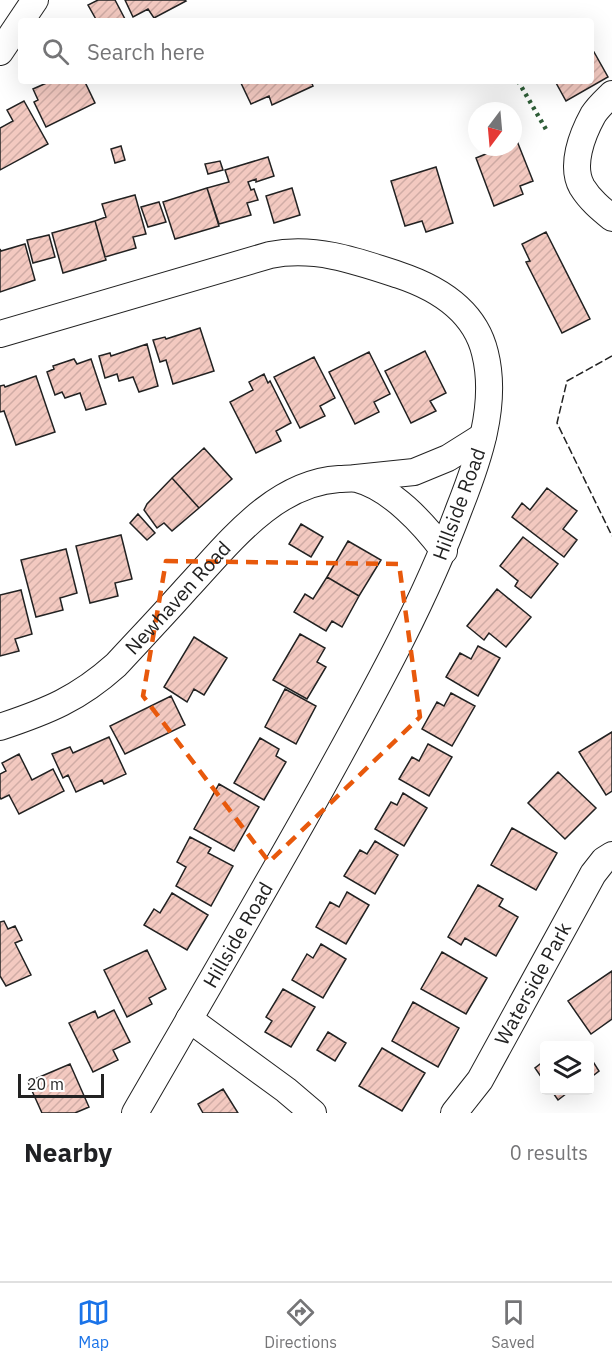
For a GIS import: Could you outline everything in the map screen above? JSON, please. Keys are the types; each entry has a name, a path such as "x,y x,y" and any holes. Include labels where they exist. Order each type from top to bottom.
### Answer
{"street":[{"path":"22,18 34,0"},
{"path":"0,52 18,24"},
{"path":"607,207 582,187 576,171 581,140 594,113 612,94"},
{"name":"Hillside Road","path":"0,334 270,255 284,252 308,252 360,262 412,279 453,303 467,315 482,343 488,372 487,415 474,472 444,551 398,649 249,919 135,1113"},
{"name":"Newhaven Road","path":"0,727 48,711 101,679 239,533 282,498 324,480 392,475 424,468 448,458 483,436"},
{"path":"356,478 404,507 432,535 444,551"},
{"name":"Waterside Park","path":"454,1113 480,1080 592,874 604,860 612,855"},
{"path":"189,1019 286,1090 313,1113"}],"highlighted area":[{"path":"166,561 399,564 420,717 269,862 143,696"}],"building":[{"path":"98,0 115,0 124,18 95,18 88,5"},
{"path":"125,0 186,1 154,18 148,9 133,17"},
{"path":"594,52 608,77 566,101 557,84 594,84"},
{"path":"44,84 86,84 95,103 46,127 34,102 38,100 33,89"},
{"path":"241,84 312,84 313,86 272,105 269,96 251,104"},
{"path":"24,101 48,144 0,170 0,128 13,121 7,110"},
{"path":"121,146 125,160 115,163 111,149"},
{"path":"522,154 533,181 520,186 523,194 494,206 476,158 522,156"},
{"path":"268,157 274,176 248,182 251,190 254,189 258,200 247,203 251,215 219,224 207,188 229,182 225,170"},
{"path":"220,161 223,170 208,174 205,164"},
{"path":"436,167 453,223 426,232 422,221 405,226 391,181"},
{"path":"207,188 219,226 175,239 163,202"},
{"path":"292,188 300,215 274,223 266,196"},
{"path":"135,195 146,234 133,237 136,248 105,257 95,221 106,217 102,204"},
{"path":"159,202 166,222 148,227 141,207"},
{"path":"95,221 106,260 63,273 52,233"},
{"path":"546,232 590,319 562,333 526,262 530,261 522,244"},
{"path":"49,235 55,257 33,263 27,240"},
{"path":"25,244 35,280 0,292 0,249 1,251"},
{"path":"200,328 214,371 173,384 166,360 160,362 153,340 165,337 166,339"},
{"path":"147,344 158,386 139,392 133,377 119,381 117,374 105,378 99,356 110,353 111,356"},
{"path":"425,351 446,393 430,401 436,411 411,423 385,371"},
{"path":"369,352 390,394 374,402 379,412 355,424 329,372"},
{"path":"314,357 335,398 320,406 325,416 300,428 274,377"},
{"path":"74,359 77,364 91,359 106,404 86,410 80,393 65,398 62,392 55,395 47,372 54,369 53,366"},
{"path":"264,374 268,383 270,381 291,423 276,431 281,441 256,453 230,402 253,390 249,382"},
{"path":"36,376 55,432 16,445 4,411 0,412 0,386 5,387"},
{"path":"204,448 232,479 199,508 172,478"},
{"path":"172,478 199,508 172,531 164,523 157,528 144,510"},
{"path":"547,488 577,511 563,529 577,540 564,557 512,517 522,503 530,510"},
{"path":"138,514 155,533 147,540 130,523"},
{"path":"301,524 323,537 311,557 289,544"},
{"path":"121,535 132,579 115,583 118,596 90,603 76,546"},
{"path":"523,537 558,564 531,598 515,586 518,581 500,566"},
{"path":"348,541 381,560 359,596 327,577"},
{"path":"66,549 77,593 60,598 63,610 36,617 21,560"},
{"path":"327,577 359,596 342,627 332,621 326,631 294,612 305,594 313,599"},
{"path":"497,589 531,617 506,647 489,633 484,640 467,626"},
{"path":"21,590 32,634 15,639 19,651 0,656 0,595"},
{"path":"300,634 325,648 317,662 326,667 307,699 273,680"},
{"path":"194,637 227,658 204,695 194,689 187,702 164,687"},
{"path":"478,646 500,658 478,696 446,677 460,653 471,659"},
{"path":"285,689 316,706 296,744 265,727"},
{"path":"451,693 475,706 452,746 422,729 437,702 444,706"},
{"path":"171,696 185,725 125,754 110,726"},
{"path":"612,732 612,791 606,795 579,752"},
{"path":"109,737 126,774 104,784 102,780 76,792 68,775 63,778 52,754 70,747 73,753"},
{"path":"260,738 279,749 276,756 286,762 264,800 234,783"},
{"path":"428,744 452,757 429,796 399,779 412,757 419,761"},
{"path":"19,754 32,780 53,769 64,791 19,814 9,795 1,799 0,797 0,774 6,771 2,763"},
{"path":"558,772 596,808 565,839 528,803"},
{"path":"219,784 259,807 234,851 194,829"},
{"path":"403,793 427,808 404,846 375,829 391,802 397,805"},
{"path":"512,828 557,853 536,890 491,865"},
{"path":"190,837 211,848 208,853 233,866 211,906 176,886 186,867 177,862"},
{"path":"375,841 398,855 375,894 344,876 360,850 367,854"},
{"path":"478,885 503,899 499,906 518,917 496,956 465,938 461,945 448,937"},
{"path":"347,892 369,905 346,944 316,927 330,902 339,907"},
{"path":"172,893 208,915 187,950 144,925 154,909 160,913"},
{"path":"4,921 8,929 15,926 22,940 15,943 31,975 6,986 0,976 0,922"},
{"path":"321,944 346,959 323,998 292,980 307,954 313,958"},
{"path":"147,950 166,989 149,998 152,1004 127,1017 104,970"},
{"path":"442,952 487,978 466,1014 421,989"},
{"path":"612,971 612,1019 591,1034 568,1001"},
{"path":"283,989 315,1007 291,1047 265,1032 272,1021 266,1017"},
{"path":"413,1002 459,1028 438,1067 392,1041"},
{"path":"114,1010 130,1042 113,1050 118,1060 93,1072 69,1023 95,1011 98,1018"},
{"path":"328,1032 346,1043 335,1061 317,1050"},
{"path":"382,1048 425,1073 402,1111 359,1086"},
{"path":"594,1063 599,1071 594,1075"},
{"path":"70,1064 89,1107 75,1113 42,1113 28,1082"},
{"path":"540,1064 540,1075 535,1068"},
{"path":"223,1089 238,1113 203,1113 198,1104"},
{"path":"554,1095 564,1095 558,1100"}],"hedge":[{"path":"520,84 547,131"}],"fence":[{"path":"612,356 567,381 557,423 612,536"}]}
